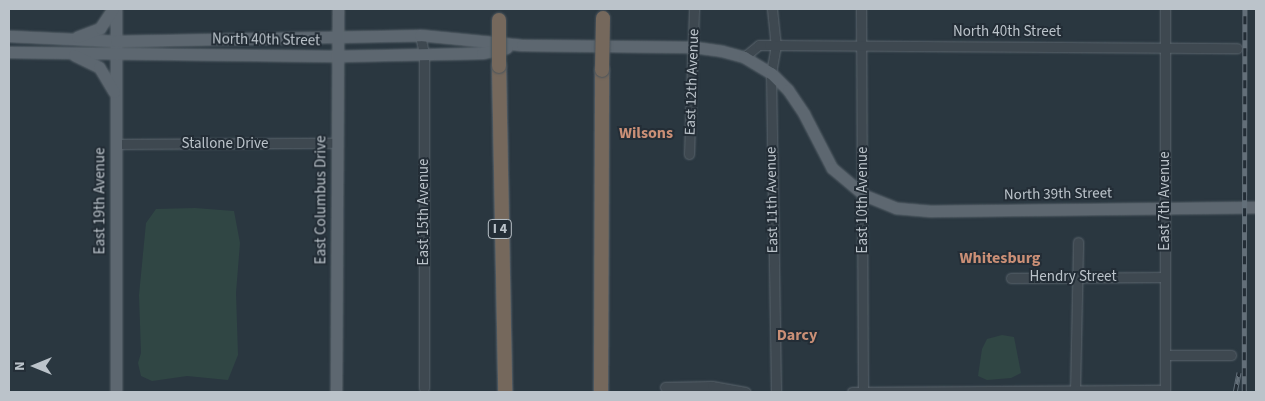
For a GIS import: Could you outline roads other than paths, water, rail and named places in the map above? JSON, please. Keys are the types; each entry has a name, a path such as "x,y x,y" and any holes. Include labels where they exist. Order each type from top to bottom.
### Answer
{"highway":[{"path":"601,392 603,13"},
{"name":"I 4","path":"499,14 505,392"}],"main road":[{"path":"70,40 100,28 114,9"},
{"name":"East 19th Avenue","path":"114,9 116,41 116,392"},
{"name":"East Columbus Drive","path":"336,392 336,56 338,9"},
{"name":"North 40th Street","path":"9,36 116,41 420,35 522,45 694,48 744,57 771,73 799,106 832,168 864,195"},
{"name":"North 40th Street","path":"9,52 336,56 482,53 522,45"},
{"path":"70,54 99,67 115,95"},
{"name":"North 39th Street","path":"864,195 913,210 1256,207"}],"street":[{"name":"East 12th Avenue","path":"689,154 694,9"},
{"name":"East 11th Avenue","path":"772,9 776,45 771,73 776,392"},
{"name":"East 10th Avenue","path":"861,9 864,195 863,392"},
{"name":"East 7th Avenue","path":"1165,9 1165,391"},
{"name":"East 15th Avenue","path":"420,35 424,54 424,388"},
{"name":"North 40th Street","path":"744,57 759,46 776,45 1238,48"},
{"name":"Stallone Drive","path":"115,144 336,143"},
{"path":"1075,391 1078,242"},
{"name":"Hendry Street","path":"1011,278 1078,276 1165,277"},
{"path":"1165,355 1231,355"},
{"path":"665,387 712,386 745,392"},
{"path":"852,392 1165,391"}],"railway":[{"path":"1244,392 1245,9"},
{"path":"1235,392 1239,372"}],"district":[{"name":"Wilsons","path":"646,133"},
{"name":"Whitesburg","path":"1000,258"},
{"name":"Darcy","path":"797,335"}]}
